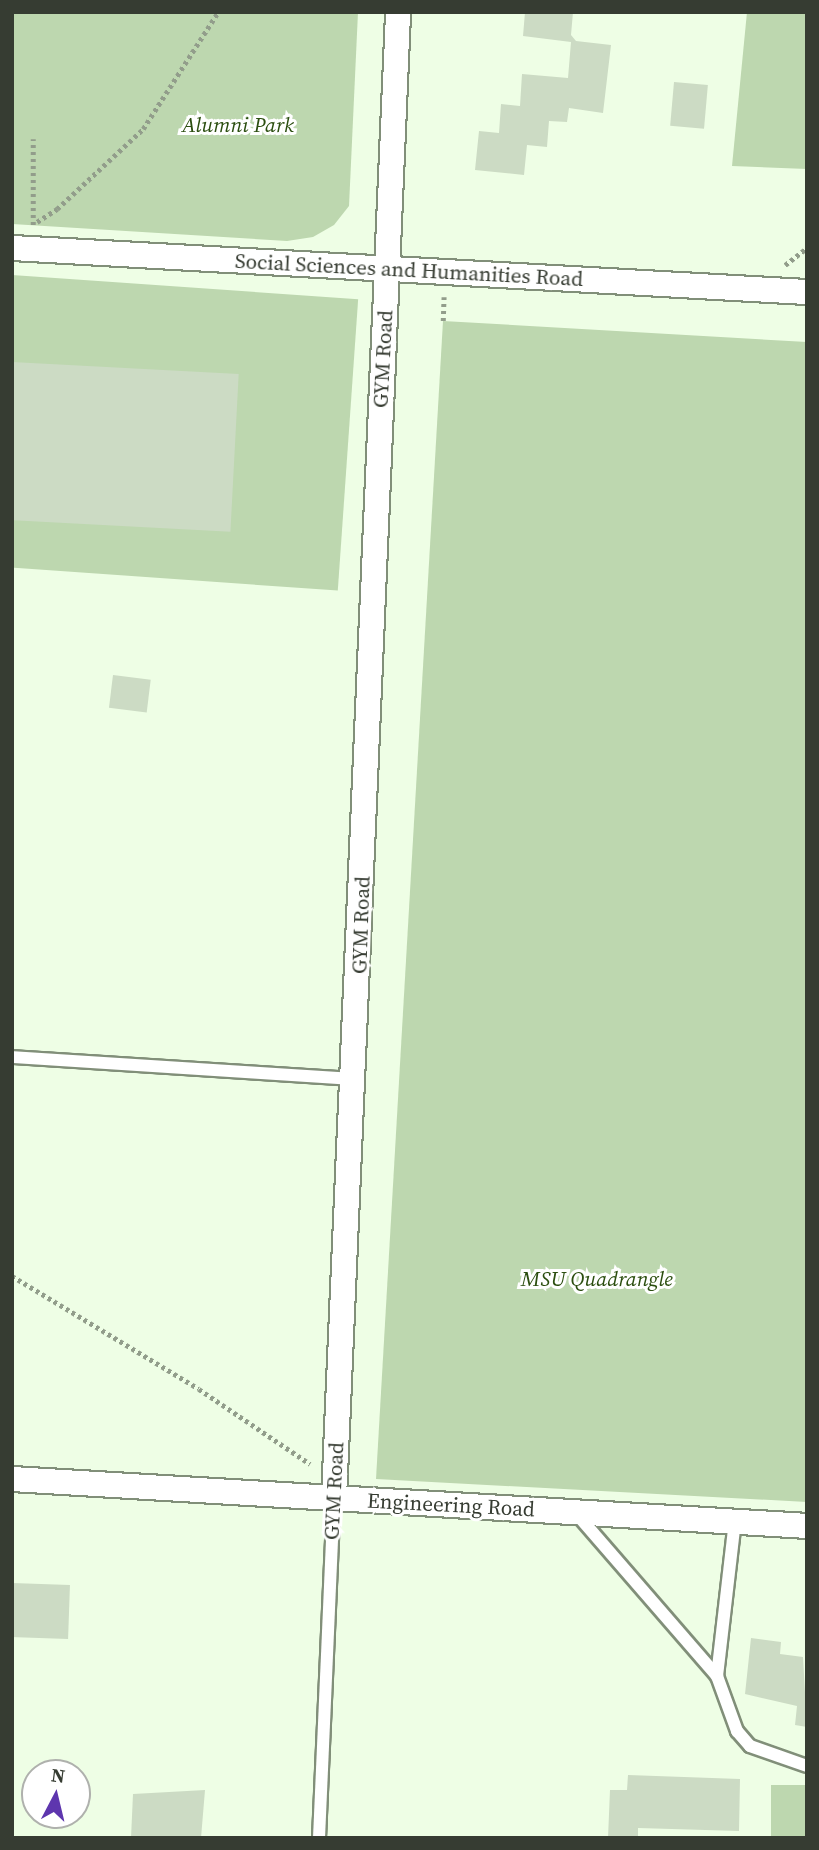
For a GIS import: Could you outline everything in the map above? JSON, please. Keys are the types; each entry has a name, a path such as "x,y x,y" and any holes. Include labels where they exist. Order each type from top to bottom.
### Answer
{"street":[{"name":"GYM Road","path":"334,1489 355,1079 398,12"},
{"name":"Social Sciences and Humanities Road","path":"22,249 807,292"},
{"name":"Engineering Road","path":"12,1479 334,1489 575,1512 807,1525"}],"lane":[{"path":"12,1057 355,1079"},
{"name":"GYM Road","path":"319,1838 334,1489"},
{"path":"575,1512 717,1676 737,1731 750,1746 807,1766"},
{"path":"717,1676 735,1521"}],"path":[{"path":"33,225 57,209 143,129 218,12"},
{"path":"22,249 33,225 33,139"},
{"path":"12,1276 199,1389 334,1489"}],"green space":[{"name":"Alumni Park","path":"12,12 358,12 349,206 334,225 313,237 287,241 12,224"},
{"path":"747,12 807,12 807,169 732,166"},
{"path":"12,275 358,299 338,590 12,568"},
{"name":"MSU Quadrangle","path":"443,321 807,342 807,1502 376,1479"},
{"path":"771,1785 807,1785 807,1838 771,1838"}],"building":[{"path":"525,12 573,12 571,35 576,41 611,45 603,113 569,108 567,122 549,121 547,147 527,145 524,175 475,170 479,131 499,133 501,104 520,106 522,74 568,78 571,42 523,36"},
{"path":"674,82 708,85 704,129 670,126"},
{"path":"12,362 239,374 230,532 12,520"},
{"path":"113,675 151,680 147,712 109,708"},
{"path":"12,1583 70,1585 68,1639 12,1637"},
{"path":"751,1638 781,1642 780,1654 803,1657 807,1727 795,1725 797,1706 745,1694"},
{"path":"628,1775 740,1779 739,1831 638,1828 638,1838 608,1838 610,1790 627,1790"},
{"path":"205,1790 201,1838 131,1838 133,1794"}]}
